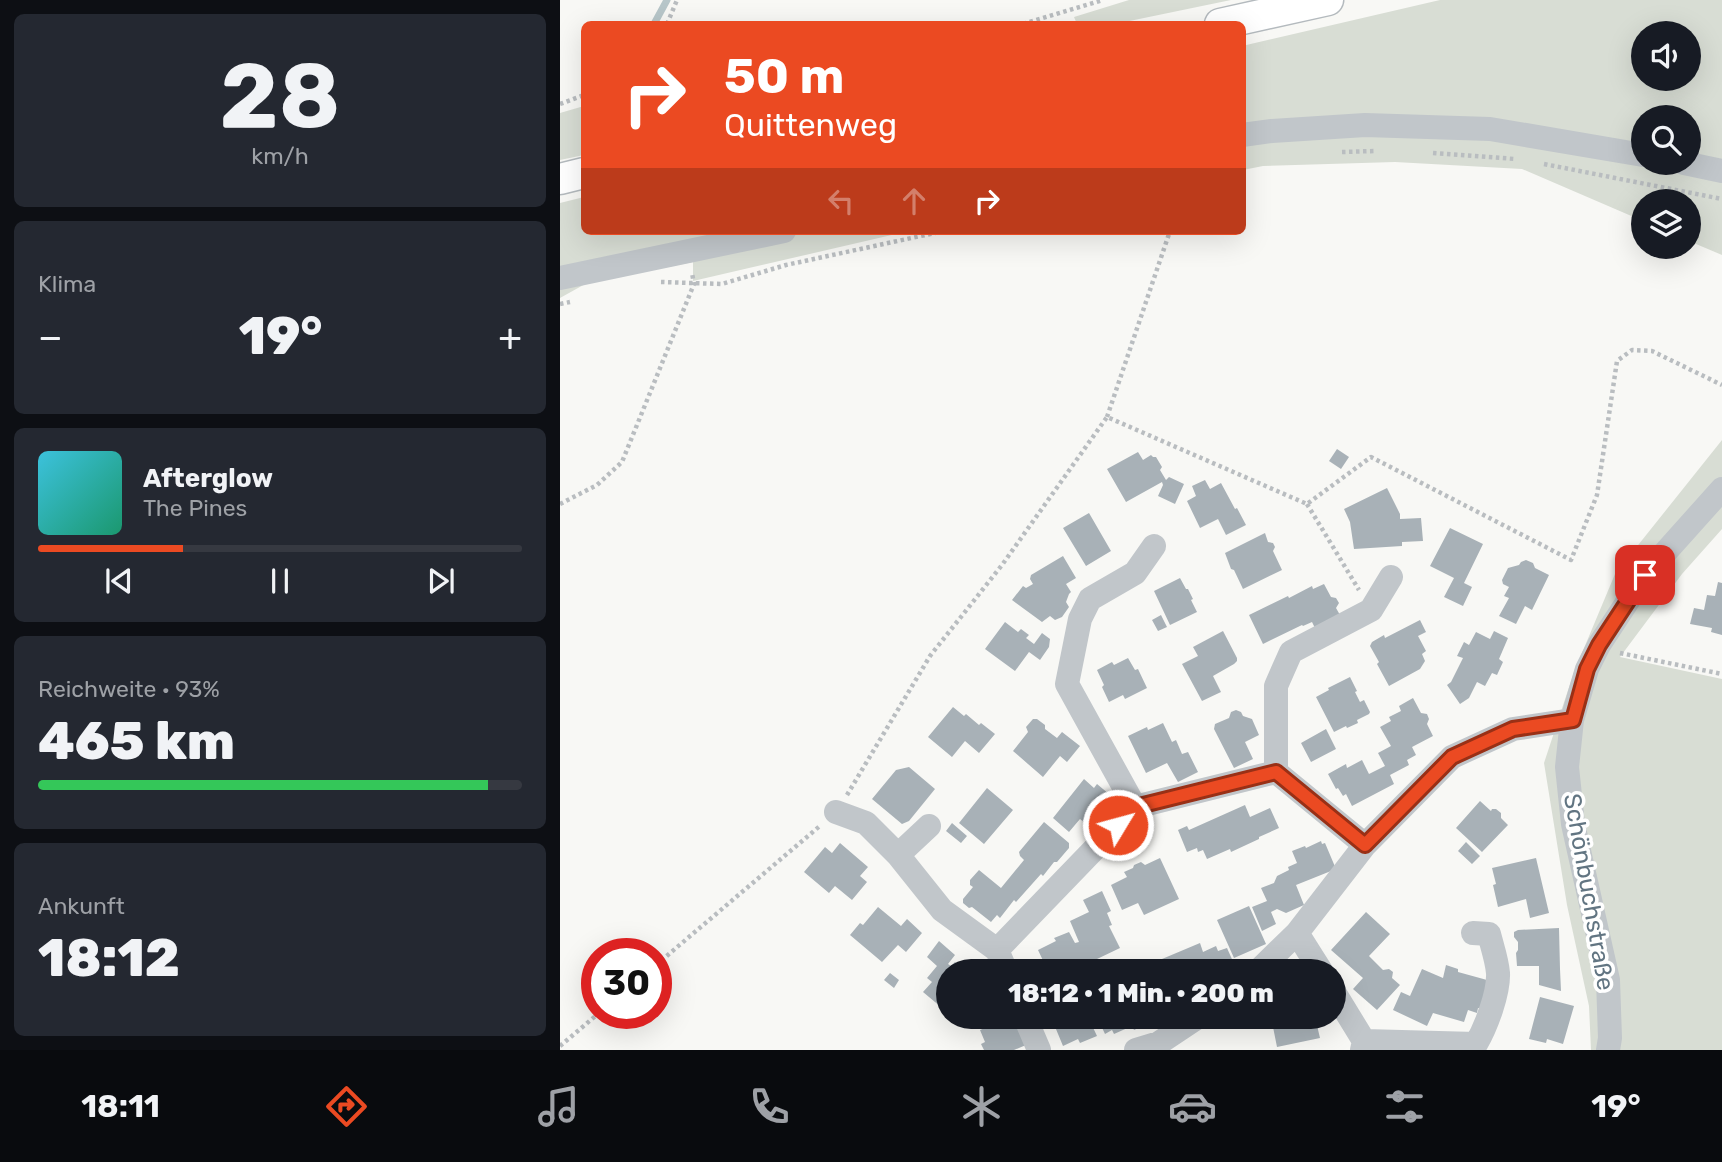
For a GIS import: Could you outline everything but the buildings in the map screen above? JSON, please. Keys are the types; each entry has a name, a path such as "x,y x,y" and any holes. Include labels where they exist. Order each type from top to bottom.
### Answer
{"main road":[{"path":"1234,21 1328,0"},
{"path":"560,178 581,174"}],"street":[{"path":"1246,134 1365,125 1490,129 1631,153"},
{"path":"1701,167 1722,171"},
{"path":"560,278 765,235"},
{"name":"Schönbuchstraße","path":"1608,1050 1608,980 1572,813 1567,767 1573,720 1587,669 1599,645 1645,575 1722,489"},
{"path":"1135,807 1067,684 1080,619 1090,599 1135,573 1154,545"},
{"path":"1276,772 1276,686 1291,652 1371,610 1391,577"},
{"path":"1270,959 1297,933 1365,845 1452,757 1513,729 1573,720"},
{"path":"1276,772 1365,845"},
{"path":"1004,959 1135,807 1276,772"},
{"path":"836,812 866,823 898,855 942,910 1000,959"},
{"path":"898,855 929,826"},
{"path":"1297,933 1313,959"},
{"path":"1346,1014 1363,1045 1476,1044 1485,1028 1498,972 1489,934 1473,933"},
{"path":"1030,1029 1039,1050"},
{"path":"1136,1050 1158,1043 1180,1029"}],"path":[{"path":"668,21 677,0"},
{"path":"1033,21 1103,0"},
{"path":"560,104 581,96"},
{"path":"1330,152 1384,150"},
{"path":"1424,152 1520,159"},
{"path":"1533,162 1722,200"},
{"path":"650,285 663,282 722,284 786,265 925,235"},
{"path":"1107,417 1169,235"},
{"path":"560,505 597,485 622,463 694,284"},
{"path":"560,304 573,301"},
{"path":"1571,560 1597,495 1617,361 1632,350 1653,352 1722,385"},
{"path":"1307,504 1371,610"},
{"path":"1616,652 1722,674"},
{"path":"560,1046 581,1028"}],"shaded area":[{"path":"1129,0 1231,0 1130,21 1076,21 1074,17"},
{"path":"1440,0 1722,0 1722,255 1701,246 1701,189 1631,189 1631,216 1522,169 1395,162 1263,166 1246,169 1246,45"},
{"path":"581,107 581,156 560,160 560,113"},
{"path":"581,198 581,235 892,235 693,281 693,262 587,283 560,298 560,203"},
{"path":"1722,440 1722,529 1682,574 1620,657 1722,679 1722,1050 1591,1050 1589,1006 1567,905 1544,763 1574,672 1615,574"}],"waterway":[{"path":"656,21 667,0"}],"route":[{"path":"1118,825 1135,807 1276,772 1365,845 1452,757 1513,729 1573,720 1587,669 1599,645 1645,575"}]}
